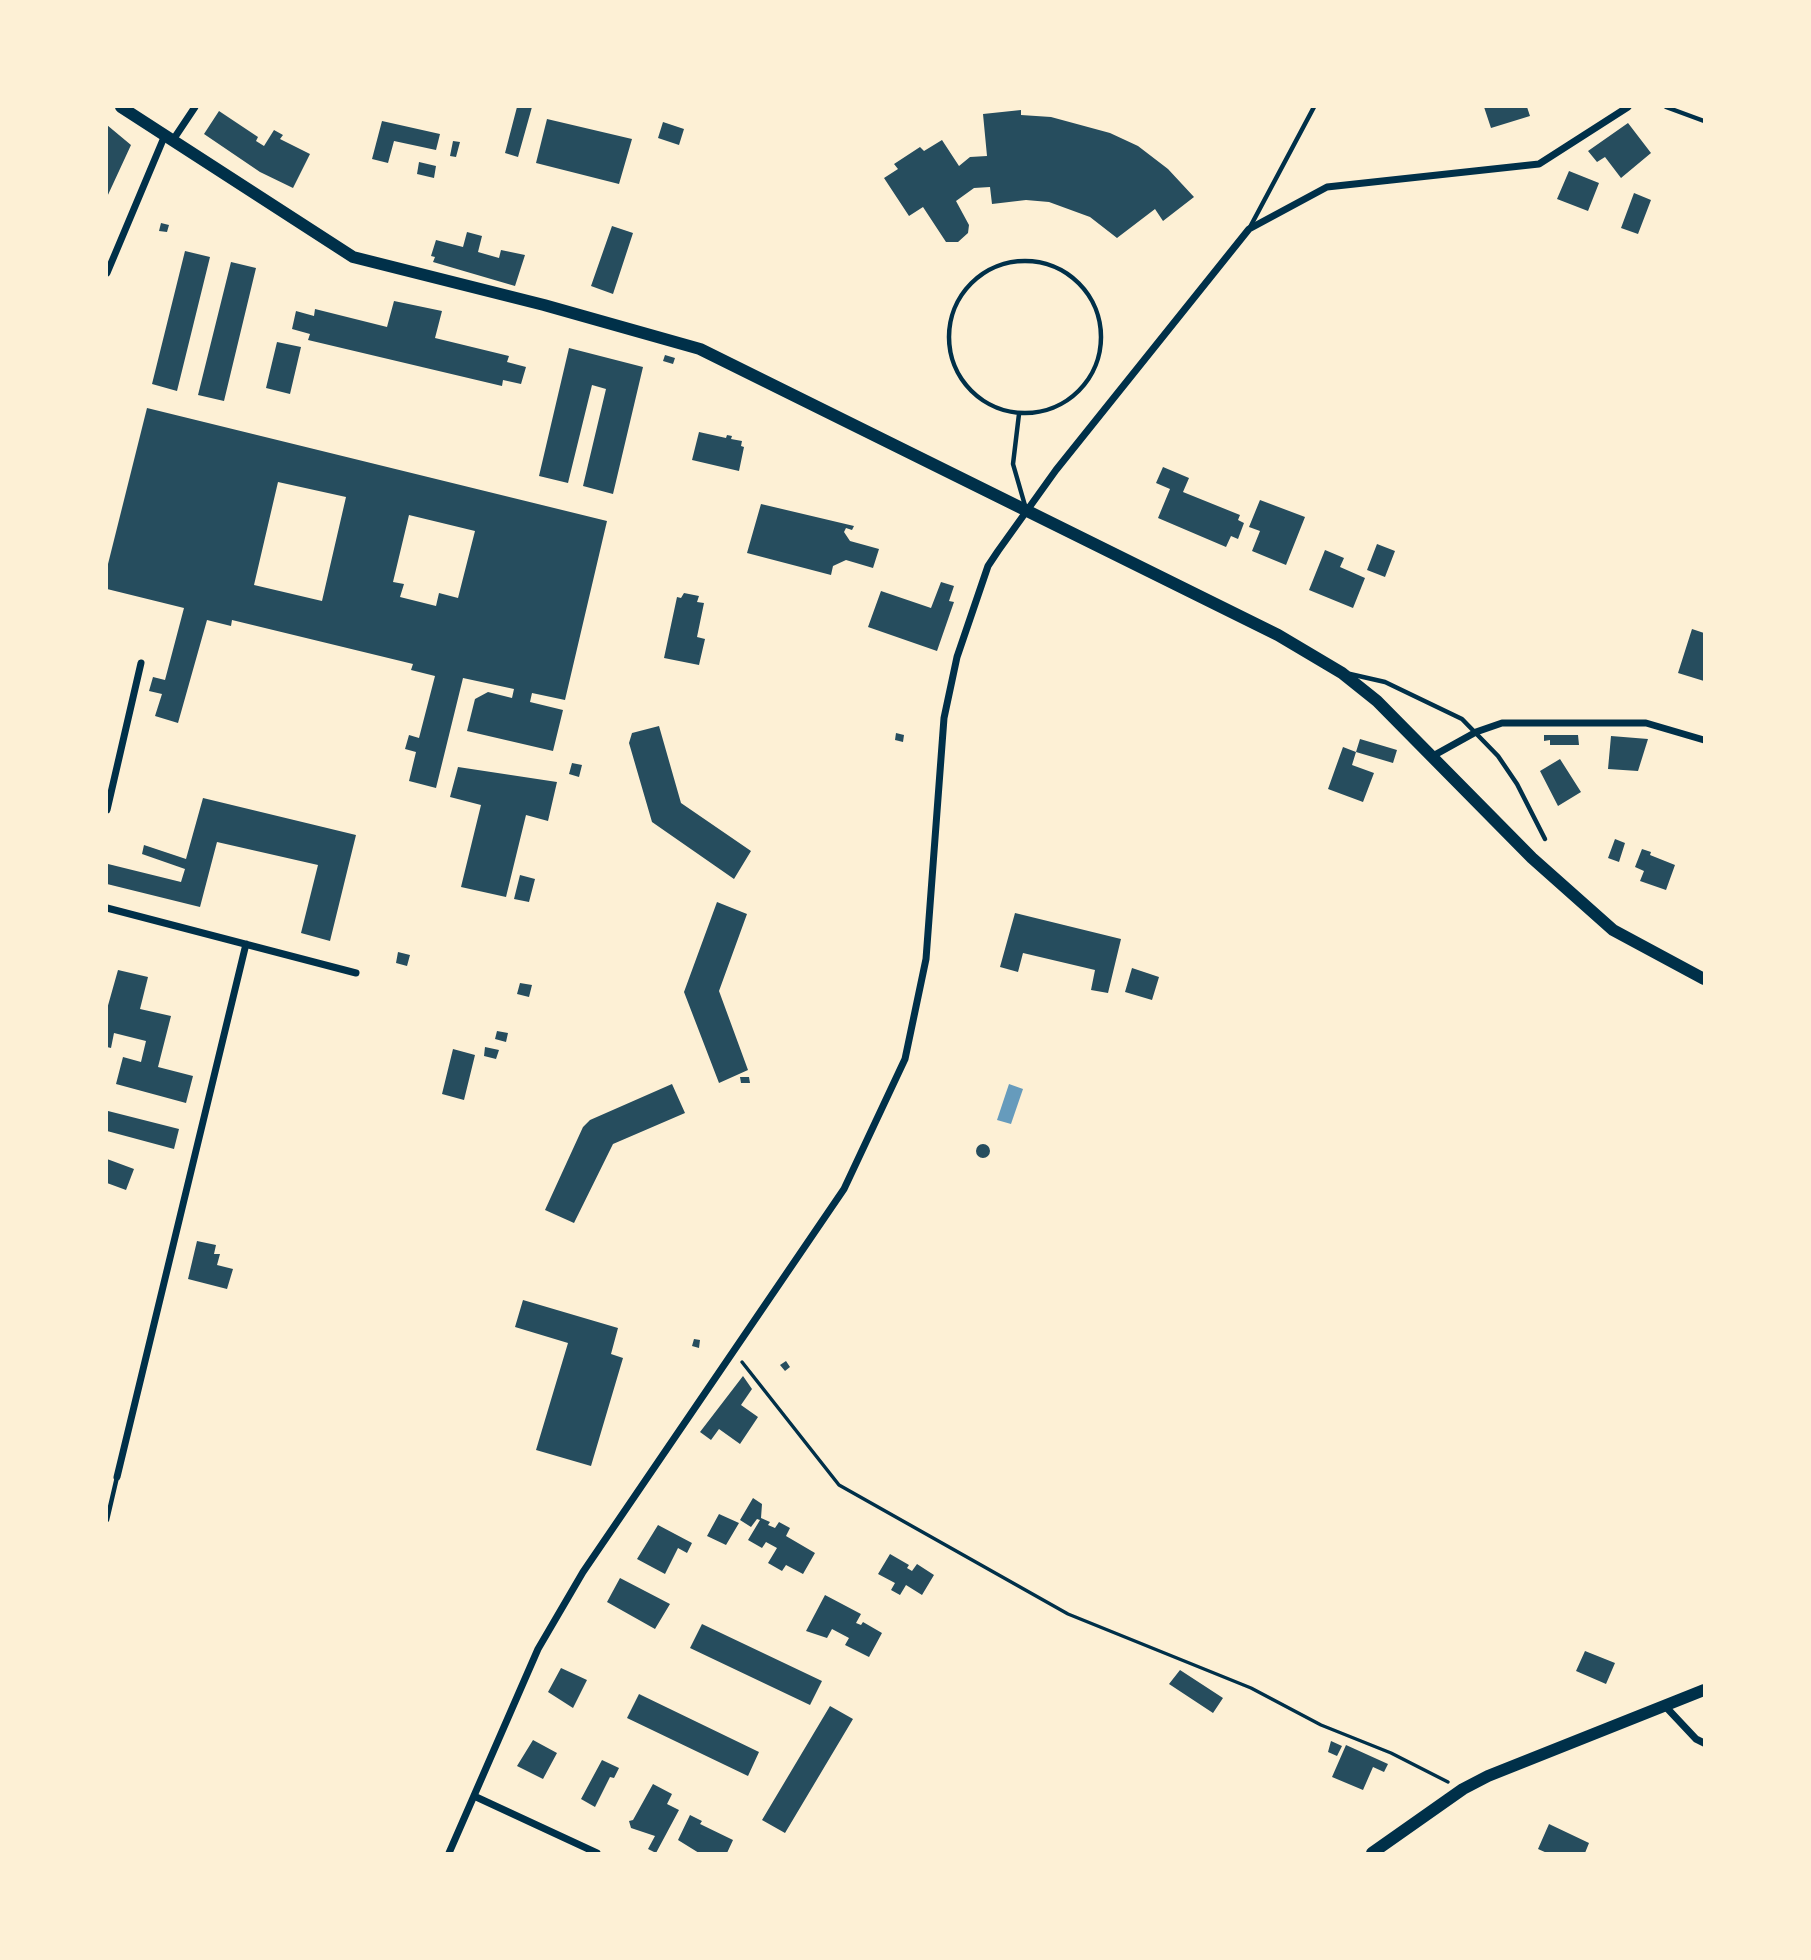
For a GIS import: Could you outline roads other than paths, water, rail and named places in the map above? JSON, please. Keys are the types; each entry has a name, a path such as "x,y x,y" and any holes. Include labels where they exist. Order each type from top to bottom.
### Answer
{"street":[{"path":"121,107 353,257 544,305 700,349 1219,604 1342,673 1377,701 1532,858 1613,930 1704,979"},
{"path":"107,273 169,138 195,107"},
{"path":"449,1853 538,1649 576,1583 844,1189 905,1059 926,959 944,718 957,657 988,566 1056,470 1249,229 1327,187 1539,164 1628,107"},
{"path":"107,810 141,663"},
{"path":"1431,757 1476,732 1502,723 1614,720 1646,723 1704,740"},
{"path":"107,908 356,973"},
{"path":"117,1477 246,944"},
{"path":"1372,1853 1463,1789 1704,1690"},
{"path":"1665,1706 1696,1739 1704,1743"},
{"path":"474,1796 597,1853"}],"lane":[{"path":"1249,229 1314,107"},
{"path":"1666,107 1704,121"},
{"path":"1016,260 1036,261 1061,269 1083,285 1099,315 1102,341 1100,356 1088,380 1070,399 1046,411 1019,414 998,409 975,395 961,380 950,356 948,330 955,304 969,284 990,268 1016,260"},
{"path":"1019,414 1013,464 1027,511"},
{"path":"1342,673 1385,682 1462,719 1476,732 1517,784 1545,839"},
{"path":"107,1520 117,1477"}],"water":[{"path":"1009,1084 1023,1089 1011,1124 997,1120"}]}
